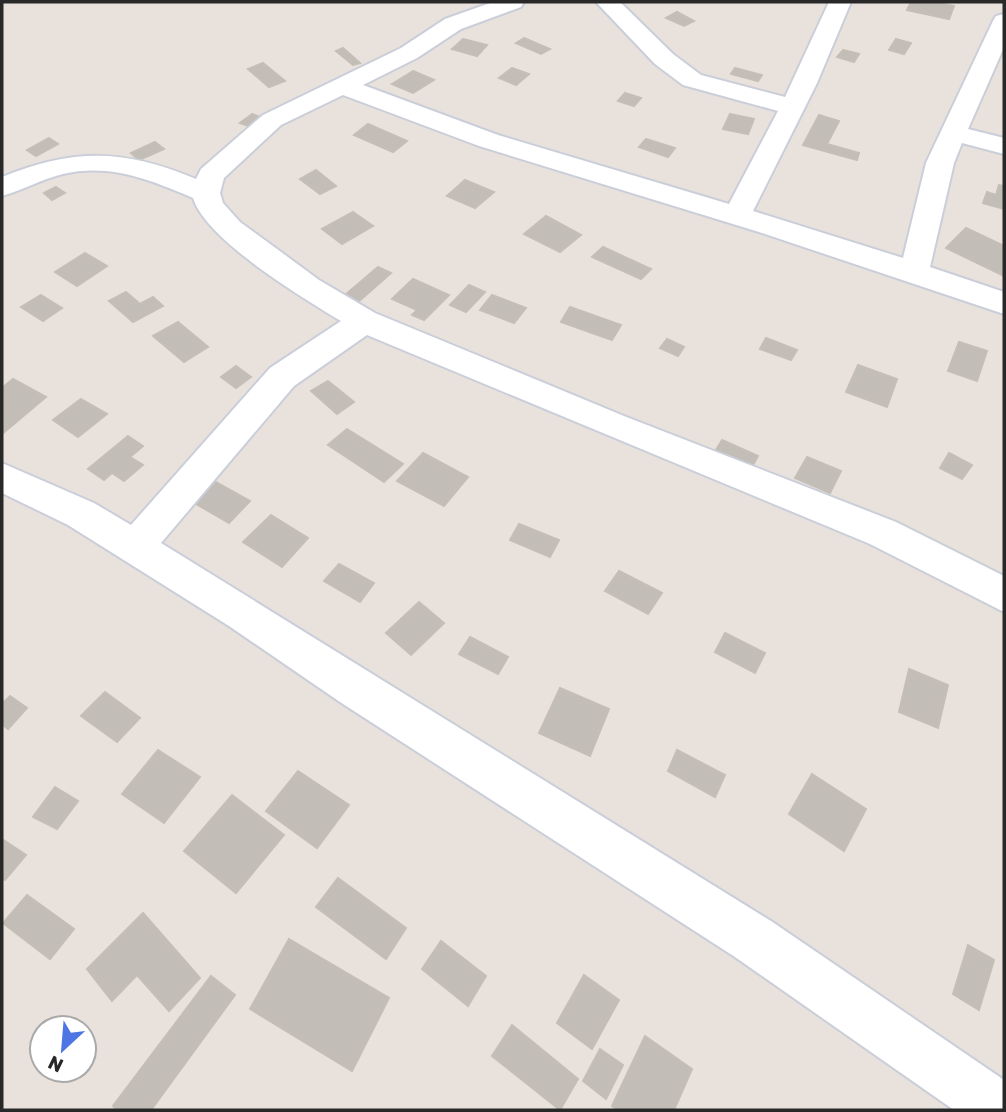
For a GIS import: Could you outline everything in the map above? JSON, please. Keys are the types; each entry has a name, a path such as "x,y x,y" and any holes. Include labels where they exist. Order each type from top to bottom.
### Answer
{"street":[{"path":"513,2 453,24 409,52 343,86 291,108 265,125 211,175 206,192 210,206 230,229 308,287 364,321 599,420 883,533 1004,595"},
{"path":"607,2 664,59 692,80 793,107"},
{"path":"737,215 793,107 840,2"},
{"path":"914,273 924,222 951,133 977,77 1000,12"},
{"path":"977,77 1004,68"},
{"path":"343,86 410,115 737,215 1004,303"},
{"path":"951,133 1004,146"},
{"path":"2,187 51,167 77,161 148,168 206,192"},
{"path":"136,546 282,377 364,321"},
{"path":"2,477 81,514 136,546 753,939 1000,1110"}],"building":[{"path":"911,2 954,6 949,19 907,10"},
{"path":"677,12 694,21 684,26 666,18"},
{"path":"524,38 550,49 541,54 516,43"},
{"path":"463,39 487,45 477,56 452,49"},
{"path":"896,39 911,43 904,54 889,50"},
{"path":"343,48 360,63 353,65 336,51"},
{"path":"843,50 859,54 854,62 837,57"},
{"path":"263,63 285,81 269,87 248,69"},
{"path":"512,68 529,74 516,85 499,78"},
{"path":"735,68 762,75 758,81 731,74"},
{"path":"413,71 434,80 413,93 392,84"},
{"path":"625,93 641,98 634,106 618,101"},
{"path":"252,114 263,118 251,127 240,123"},
{"path":"730,114 754,119 748,134 723,129"},
{"path":"819,115 839,121 827,144 859,153 857,160 803,145"},
{"path":"368,124 407,141 393,152 354,135"},
{"path":"49,138 58,144 36,156 27,150"},
{"path":"646,139 675,148 668,157 639,147"},
{"path":"155,142 164,149 139,160 131,153"},
{"path":"316,170 336,186 320,194 300,179"},
{"path":"465,180 494,192 475,208 447,196"},
{"path":"999,185 1004,186 1004,209 983,203 987,192 996,195"},
{"path":"56,187 65,193 52,200 44,193"},
{"path":"353,212 373,226 342,244 322,229"},
{"path":"546,216 581,235 560,252 524,234"},
{"path":"966,228 1004,246 1004,276 946,248"},
{"path":"603,247 651,269 641,279 592,257"},
{"path":"85,253 107,266 77,286 55,272"},
{"path":"378,267 391,273 358,302 345,295"},
{"path":"413,279 449,295 424,320 412,315 417,310 392,299"},
{"path":"469,285 485,292 466,312 450,305"},
{"path":"126,292 140,304 153,297 163,306 133,322 109,301"},
{"path":"41,295 62,308 43,321 21,307"},
{"path":"492,295 526,308 514,323 480,310"},
{"path":"570,307 621,325 612,340 561,322"},
{"path":"178,322 208,347 184,362 153,336"},
{"path":"766,338 797,350 791,360 760,349"},
{"path":"667,339 684,347 678,356 660,348"},
{"path":"959,342 987,351 977,381 948,371"},
{"path":"858,365 897,379 887,407 846,392"},
{"path":"236,366 251,377 236,388 221,377"},
{"path":"13,379 46,397 2,434 2,388"},
{"path":"328,381 354,402 337,414 311,391"},
{"path":"81,399 107,414 78,437 53,420"},
{"path":"347,429 403,464 384,482 328,445"},
{"path":"128,436 143,446 130,457 143,465 124,481 112,473 104,480 88,469"},
{"path":"722,440 758,456 750,471 713,455"},
{"path":"423,453 468,477 444,506 397,481"},
{"path":"949,453 972,465 962,479 940,468"},
{"path":"807,457 841,471 830,493 795,478"},
{"path":"212,480 250,501 229,523 191,501"},
{"path":"271,515 308,538 282,567 243,542"},
{"path":"519,524 559,540 550,557 510,540"},
{"path":"339,564 374,583 360,602 324,581"},
{"path":"619,571 662,593 648,614 605,591"},
{"path":"419,602 444,623 411,655 386,633"},
{"path":"725,633 765,653 755,673 715,652"},
{"path":"470,637 508,657 498,674 459,654"},
{"path":"909,669 948,685 938,728 899,712"},
{"path":"560,688 609,709 590,756 539,733"},
{"path":"105,692 140,718 117,742 81,716"},
{"path":"10,696 27,708 8,729 2,724 2,704"},
{"path":"158,750 200,777 164,823 122,794"},
{"path":"677,750 725,775 715,797 668,771"},
{"path":"298,771 349,805 317,848 266,811"},
{"path":"812,774 866,809 844,851 789,814"},
{"path":"55,787 78,801 57,829 33,817"},
{"path":"232,795 284,835 236,893 184,851"},
{"path":"2,839 26,855 5,880 2,878"},
{"path":"338,878 406,928 386,959 316,907"},
{"path":"27,895 74,929 50,959 3,923"},
{"path":"143,913 200,978 169,1011 137,975 112,1001 87,969"},
{"path":"289,939 389,998 352,1071 250,1009"},
{"path":"441,941 486,976 468,1006 422,969"},
{"path":"968,945 994,960 979,1010 953,994"},
{"path":"584,975 619,1000 592,1049 557,1023"},
{"path":"211,976 235,995 151,1110 117,1110 113,1106"},
{"path":"512,1025 578,1079 560,1110 492,1056"},
{"path":"645,1036 692,1069 674,1110 618,1110 612,1106"},
{"path":"600,1049 623,1065 606,1099 583,1081"}]}
